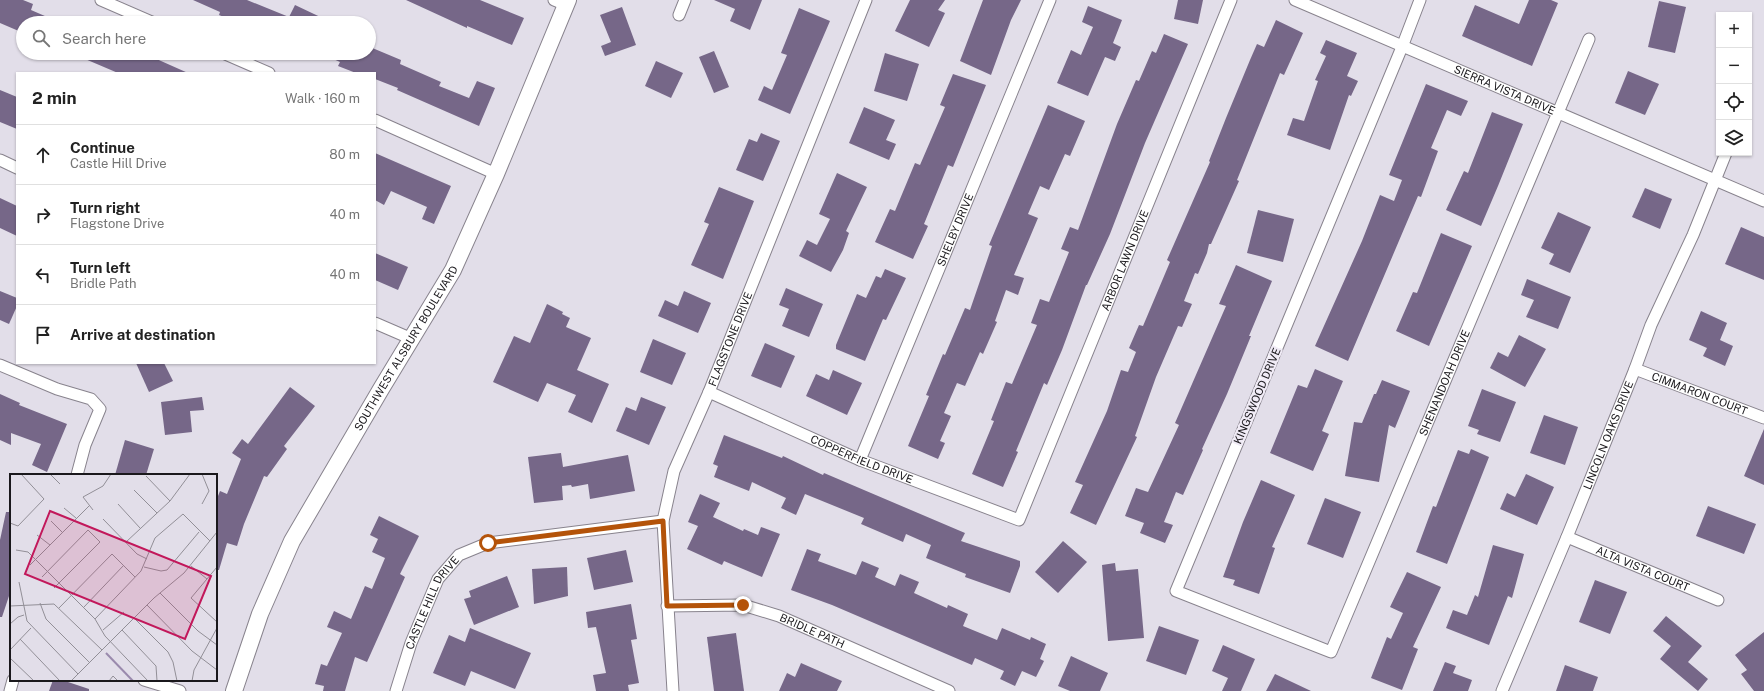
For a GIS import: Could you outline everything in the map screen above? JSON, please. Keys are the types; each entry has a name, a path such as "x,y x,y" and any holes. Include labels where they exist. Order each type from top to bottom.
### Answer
{"main road":[{"name":"SOUTHWEST ALSBURY BOULEVARD","path":"234,691 260,614 292,541 452,270 496,174 563,2"}],"street":[{"path":"101,0 138,16"},
{"path":"679,16 685,0"},
{"name":"FLAGSTONE DRIVE","path":"673,691 663,521 674,471 709,392 866,0"},
{"name":"SHELBY DRIVE","path":"860,460 1050,0"},
{"name":"ARBOR LAWN DRIVE","path":"1019,520 1231,0"},
{"name":"SIERRA VISTA DRIVE","path":"1295,0 1764,201"},
{"path":"1402,47 1420,0"},
{"name":"SHENANDOAH DRIVE","path":"1331,652 1589,39"},
{"name":"KINGSWOOD DRIVE","path":"1331,652 1176,591 1402,47"},
{"path":"239,60 267,72"},
{"path":"376,120 496,174"},
{"name":"LINCOLN OAKS DRIVE","path":"1502,691 1567,537 1651,325 1693,235 1725,156"},
{"path":"0,160 16,168"},
{"path":"376,323 412,339"},
{"path":"0,365 57,389 91,400 100,409 85,445 77,474"},
{"name":"CIMMARON COURT","path":"1635,368 1764,418"},
{"name":"COPPERFIELD DRIVE","path":"709,392 860,460 1019,520"},
{"name":"CASTLE HILL DRIVE","path":"396,691 411,644 438,579 459,555 488,543 663,521"},
{"name":"ALTA VISTA COURT","path":"1567,537 1718,600"},
{"name":"BRIDLE PATH","path":"667,606 743,605 779,616 930,687 949,691"},
{"path":"10,691 13,681"},
{"path":"147,681 180,691"}],"building":[{"path":"0,0 23,0 33,4 31,10 45,16 16,16 16,30 0,23"},
{"path":"193,0 247,0 287,16 222,16 219,15 220,12"},
{"path":"406,0 480,0 524,18 512,45 467,26 467,28"},
{"path":"714,0 762,0 750,30 730,21 735,9"},
{"path":"910,0 945,0 938,10 945,13 929,47 895,31"},
{"path":"983,0 1021,0 1011,20 991,75 960,61"},
{"path":"1178,0 1203,0 1198,24 1174,19"},
{"path":"1529,0 1551,0 1558,3 1532,66 1462,36 1475,5 1519,24"},
{"path":"1659,1 1686,7 1675,53 1648,47"},
{"path":"295,5 318,16 290,16"},
{"path":"1088,6 1122,20 1113,43 1121,47 1115,61 1105,57 1088,96 1057,83 1071,50 1081,55 1093,27 1082,22"},
{"path":"622,7 636,45 605,56 601,46 611,42 600,15"},
{"path":"799,8 830,21 790,114 758,100 764,86 772,90 787,55 781,53"},
{"path":"1276,20 1303,33 1284,75 1280,73 1237,180 1239,181 1211,244 1209,244 1207,253 1198,274 1195,273 1184,301 1192,304 1182,327 1178,326 1156,377 1135,436 1137,437 1096,525 1070,513 1083,485 1075,482 1107,411 1121,370 1128,372 1136,352 1129,348 1139,325 1143,326 1170,262 1167,260 1210,162 1209,161 1250,60 1257,44 1264,47"},
{"path":"1164,34 1188,44 1145,143 1110,234 1086,285 1062,350 1047,385 1044,383 1003,487 972,474 994,421 991,420 1006,382 1012,384 1037,325 1031,323 1040,299 1049,302 1069,252 1061,249 1070,227 1078,230 1117,124 1136,80 1139,81 1152,51 1156,53"},
{"path":"1326,40 1357,53 1347,76 1358,81 1351,96 1349,95 1330,150 1287,135 1293,118 1304,121 1318,81 1315,80 1326,56 1320,53"},
{"path":"376,50 401,60 400,64 441,82 439,86 469,98 477,81 495,88 479,126 397,90 398,88 376,79 376,72 353,72 338,66 340,62 336,60 376,60"},
{"path":"714,51 729,87 714,93 699,57"},
{"path":"885,53 919,64 907,101 874,91"},
{"path":"87,60 159,60 186,72 116,72"},
{"path":"656,61 683,73 671,98 645,86"},
{"path":"1628,71 1659,84 1645,115 1615,103"},
{"path":"953,74 986,85 953,167 948,165 924,224 928,226 913,259 875,242 890,209 895,211 915,163 920,165 945,107 940,105"},
{"path":"1426,84 1468,101 1461,116 1447,110 1431,148 1438,151 1421,197 1418,196 1348,361 1315,346 1362,241 1380,195 1394,201 1402,180 1389,175"},
{"path":"0,90 16,97 16,129 0,122"},
{"path":"1048,105 1085,121 1070,156 1065,154 1049,190 1040,186 1028,214 1038,218 1014,275 1024,278 1018,295 1006,290 995,321 997,322 983,354 980,352 965,386 957,383 944,413 951,416 940,441 945,443 938,459 908,446 929,396 926,395 943,354 945,355 965,308 970,310 992,246 989,245"},
{"path":"864,107 895,120 886,140 896,144 889,160 849,143"},
{"path":"1492,112 1523,124 1481,226 1446,210 1464,171 1468,173"},
{"path":"761,133 780,141 763,181 736,170 749,139 757,142"},
{"path":"376,153 451,186 434,224 422,219 427,207 391,191 384,205 376,201"},
{"path":"837,173 867,187 846,231 849,233 843,250 831,272 799,256 807,240 817,245 830,219 819,214"},
{"path":"719,187 754,201 723,279 691,265 709,224 704,222"},
{"path":"1645,188 1672,199 1660,229 1632,217"},
{"path":"0,198 16,206 16,236 0,228"},
{"path":"1258,210 1294,219 1283,262 1247,253"},
{"path":"1558,212 1591,227 1570,273 1549,264 1554,254 1541,248"},
{"path":"1741,227 1764,237 1764,280 1725,264"},
{"path":"1441,233 1472,246 1429,346 1396,331 1413,292 1417,293"},
{"path":"376,253 408,267 398,290 376,280"},
{"path":"1236,265 1272,281 1227,394 1183,495 1176,492 1164,522 1173,525 1165,543 1140,533 1144,523 1125,516 1136,488 1148,492 1179,425 1175,423 1226,306 1219,304"},
{"path":"885,269 906,278 886,320 883,319 865,361 836,349 836,345 857,294 866,298 876,276 881,278"},
{"path":"1527,279 1571,297 1558,329 1526,317 1534,300 1521,295"},
{"path":"786,288 823,304 809,337 782,326 789,309 779,305"},
{"path":"0,291 16,298 16,308 9,324 0,320"},
{"path":"684,291 711,303 698,333 658,316 665,300 678,306"},
{"path":"547,304 563,312 562,314 570,318 566,327 591,338 577,370 609,384 592,423 568,412 576,395 547,383 538,402 493,382 514,336 530,343"},
{"path":"1701,311 1727,323 1720,340 1733,346 1725,366 1703,356 1707,348 1689,340"},
{"path":"1519,335 1546,349 1525,387 1490,368 1498,352 1508,357"},
{"path":"653,339 686,353 672,385 640,372"},
{"path":"765,343 795,356 781,388 751,376"},
{"path":"136,364 164,364 173,381 149,392"},
{"path":"1315,369 1343,381 1322,431 1329,434 1313,471 1270,453 1298,385 1307,388"},
{"path":"833,370 862,383 847,415 806,396 816,374 829,380"},
{"path":"1382,380 1410,391 1395,428 1389,425 1379,482 1345,476 1354,422 1362,423 1374,394 1376,394"},
{"path":"290,387 315,406 284,446 287,449 267,477 264,476 244,524 237,546 227,543 219,570 217,570 217,498 220,491 227,494 241,459 232,453 242,439 248,444"},
{"path":"1482,389 1516,402 1500,442 1477,434 1479,430 1468,426"},
{"path":"0,394 20,403 19,405 67,424 47,472 32,465 41,444 11,433 11,445 0,440"},
{"path":"202,397 204,410 190,411 192,432 165,435 161,402"},
{"path":"641,397 666,407 649,445 616,431 626,407 636,411"},
{"path":"1544,415 1578,427 1565,465 1530,453"},
{"path":"1764,429 1764,485 1744,476"},
{"path":"724,435 782,458 783,456 823,475 824,473 965,533 961,541 1020,561 1020,566 1010,593 965,577 966,574 926,558 931,545 906,534 903,542 861,524 864,518 805,494 796,515 781,508 786,498 752,482 749,491 714,477 718,466 713,464"},
{"path":"125,440 154,449 146,474 115,474"},
{"path":"1471,449 1489,457 1447,564 1416,552 1433,506 1436,507 1458,450 1469,454"},
{"path":"561,453 563,467 628,455 635,491 590,499 588,484 572,487 571,485 562,486 563,500 534,503 528,457"},
{"path":"1526,474 1554,487 1537,525 1500,509 1507,493 1515,497"},
{"path":"1261,480 1295,495 1272,547 1275,548 1259,594 1233,585 1235,580 1223,577 1243,522"},
{"path":"700,494 720,503 713,517 743,531 744,529 758,535 761,527 780,534 762,577 724,561 722,565 687,549 698,526 688,522"},
{"path":"1325,498 1361,512 1343,558 1307,544"},
{"path":"1708,506 1756,524 1744,554 1696,536"},
{"path":"6,512 10,512 10,593 2,617 0,617 0,540"},
{"path":"379,516 419,536 400,574 405,577 367,662 355,657 345,691 323,691 324,686 315,684 321,664 327,666 342,633 327,627 334,611 351,619 365,586 372,589 385,558 372,552 378,539 370,535"},
{"path":"1063,541 1087,562 1058,593 1035,572"},
{"path":"1493,545 1524,554 1512,598 1508,596 1489,645 1446,628 1453,610 1467,615 1475,595 1478,597"},
{"path":"807,549 821,554 818,561 856,575 862,561 879,568 875,577 895,586 900,574 919,582 914,593 947,608 948,605 968,614 963,626 997,640 1002,628 1030,640 1031,637 1046,644 1040,659 1044,661 1036,677 1022,671 1015,686 1000,679 1004,671 975,658 972,665 832,605 791,590"},
{"path":"626,550 633,582 594,590 587,558"},
{"path":"1115,563 1116,571 1138,569 1144,638 1108,641 1102,565"},
{"path":"567,567 568,596 534,604 532,569"},
{"path":"1407,572 1441,587 1413,647 1418,649 1402,690 1371,678 1387,637 1391,639 1403,613 1390,607"},
{"path":"507,576 519,607 474,625 464,599 471,597 469,591"},
{"path":"1595,580 1627,592 1610,634 1579,622"},
{"path":"631,604 637,639 631,640 639,683 628,685 629,691 596,691 593,675 606,673 596,627 588,628 586,612"},
{"path":"1666,616 1702,646 1688,662 1708,679 1698,691 1660,659 1671,646 1653,631"},
{"path":"1159,626 1199,640 1186,675 1146,661"},
{"path":"470,628 531,653 515,689 471,671 465,686 433,673 449,635 465,642"},
{"path":"1764,632 1764,691 1754,691 1741,674 1747,670 1735,655"},
{"path":"736,633 744,691 714,691 707,637"},
{"path":"1223,645 1255,659 1241,691 1222,691 1228,678 1212,671"},
{"path":"1071,656 1108,673 1100,691 1070,691 1058,686"},
{"path":"1445,662 1456,666 1453,673 1472,680 1468,691 1433,691"},
{"path":"801,663 842,681 837,691 779,691 787,673 795,677"},
{"path":"1565,665 1598,677 1593,691 1556,691"},
{"path":"1275,674 1311,691 1266,691"},
{"path":"53,681 65,681 89,689 89,691 49,691"}],"route":[{"path":"488,543 663,521 667,606 743,605"}]}
